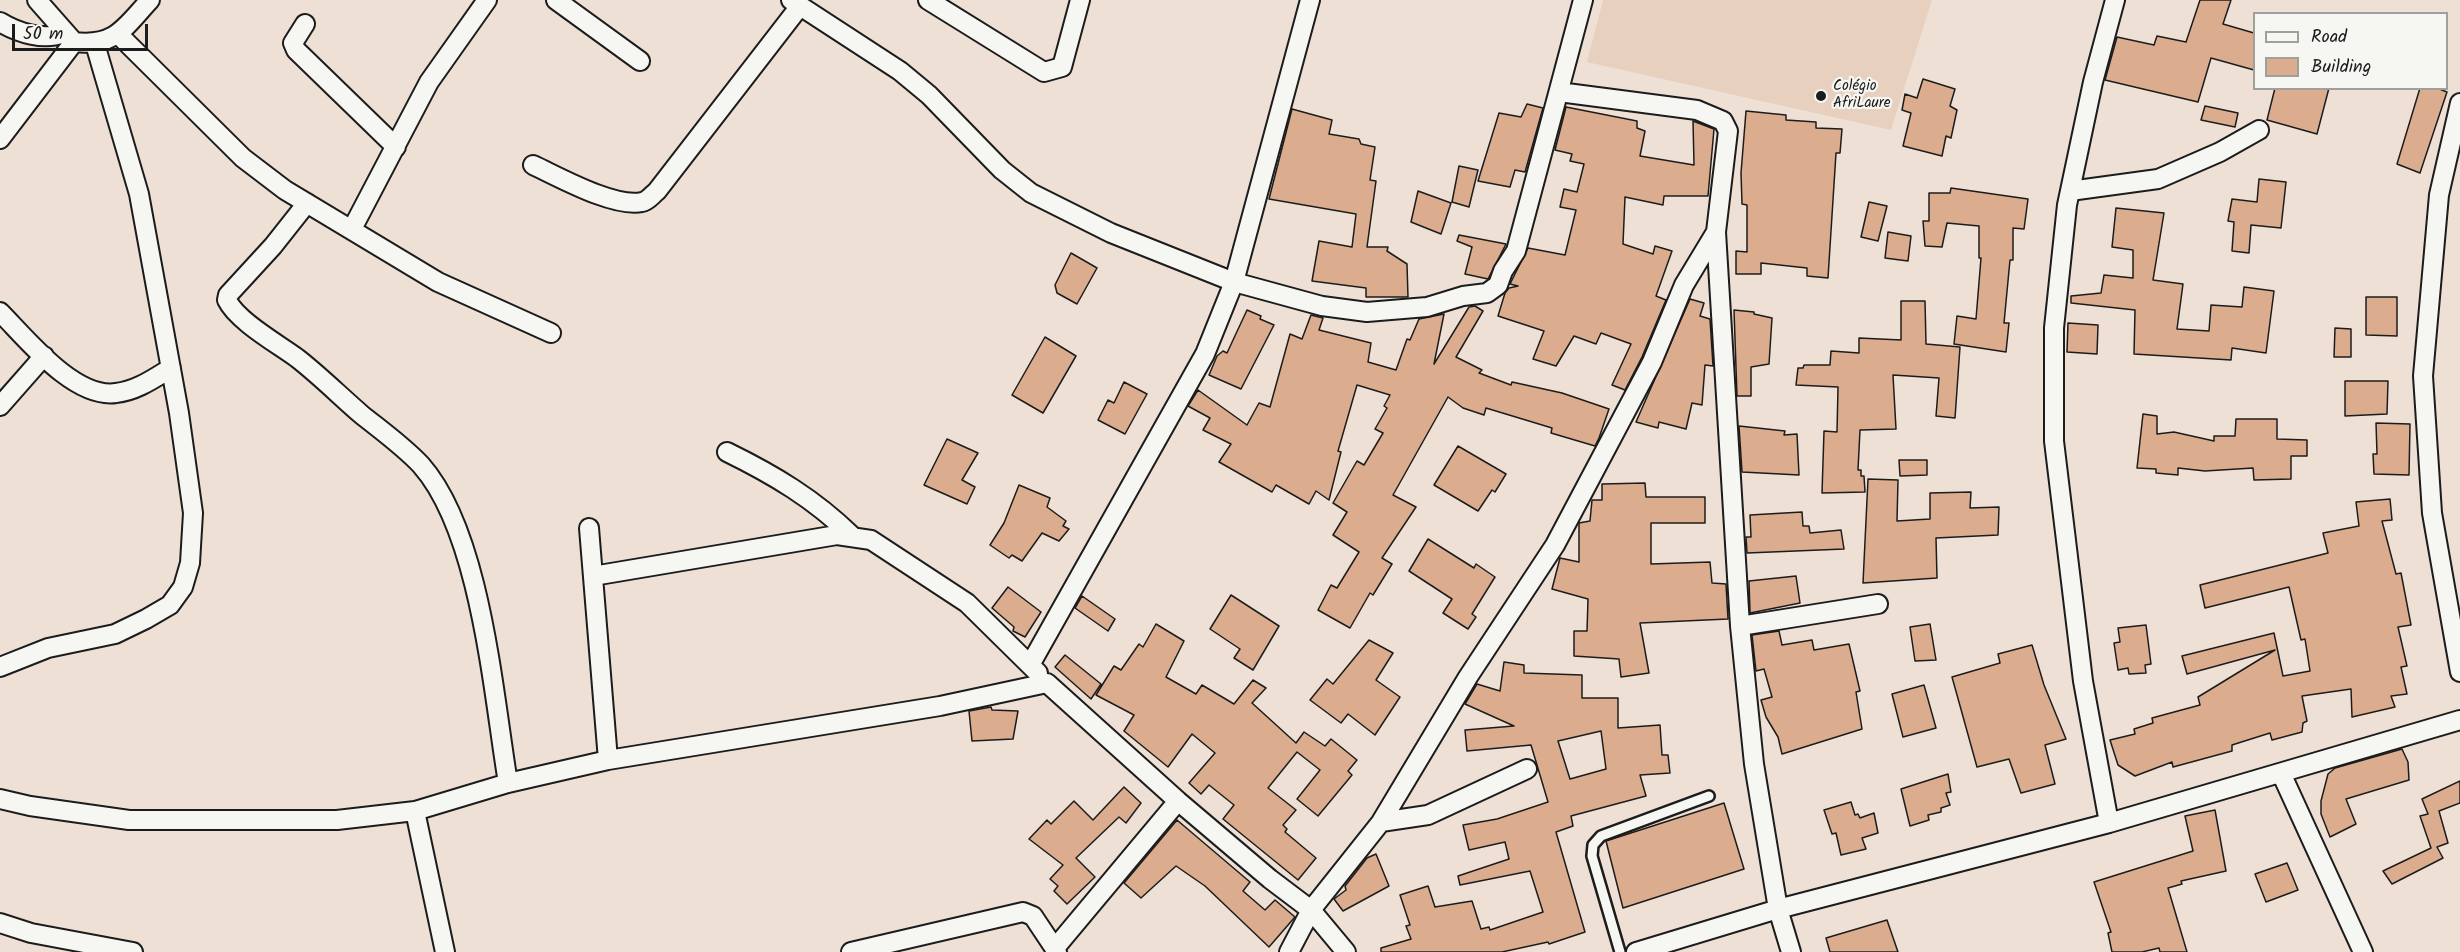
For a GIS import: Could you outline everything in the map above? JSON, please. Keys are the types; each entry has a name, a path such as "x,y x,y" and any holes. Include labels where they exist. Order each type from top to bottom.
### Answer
{"street":[{"path":"37,0 69,38"},
{"path":"0,22 28,34 47,38 69,38 95,44 118,34 150,0"},
{"path":"352,229 429,82 488,0"},
{"path":"556,0 640,61"},
{"path":"928,0 1035,67 1050,72 1062,67 1080,0"},
{"path":"1030,665 1205,354 1234,282 1310,0"},
{"path":"533,165 615,199 630,203 645,201 657,191 796,3 900,71 929,95 1002,170 1031,193 1111,233 1234,282 1322,306 1367,312 1427,307 1463,296 1486,293 1498,285 1503,271 1516,251 1583,0"},
{"path":"2109,823 2083,681 2055,441 2054,328 2070,191 2093,82 2115,0"},
{"path":"305,24 293,43 296,50 396,147"},
{"path":"118,34 243,158 307,203 438,282 551,333"},
{"path":"0,139 69,38"},
{"path":"0,667 48,648 115,634 170,604 183,587 190,563 193,513 171,368 139,194 95,44"},
{"path":"1559,92 1697,110 1723,122 1728,131 1716,232 1740,626 1754,764 1778,909 1791,952"},
{"path":"2460,103 2439,195 2423,376 2432,513 2460,672"},
{"path":"2070,191 2158,179 2220,152 2259,130"},
{"path":"307,203 273,246 228,295 227,300 236,311 299,360 422,466 450,511 464,548 479,605 508,783"},
{"path":"1289,952 1311,910 1381,822 1468,676 1556,544 1652,362 1684,285 1716,232"},
{"path":"0,312 66,376 91,389 113,394 138,388 171,368"},
{"path":"0,406 44,357"},
{"path":"727,453 791,485 826,511 851,535"},
{"path":"589,528 608,760"},
{"path":"593,576 837,535 851,535 871,540 967,603 1047,683 1178,801 1270,879 1311,910 1346,952"},
{"path":"1740,626 1878,604"},
{"path":"0,799 30,806 129,819 337,820 415,811 508,783 608,760 940,706 1047,683"},
{"path":"1636,952 1778,909 2109,823 2460,720"},
{"path":"1381,822 1428,815 1527,769"},
{"path":"2281,773 2363,952"},
{"path":"851,952 1023,912 1033,915 1056,950 1178,801"},
{"path":"415,811 445,952"},
{"path":"0,923 31,933 133,952"}],"lane":[{"path":"1620,952 1592,856 1593,845 1601,836 1709,796"}],"shaded area":[{"name":"Colégio AfriLaure","path":"1603,0 1932,0 1891,130 1587,62"}],"building":[{"path":"2200,0 2231,0 2223,24 2253,33 2253,70 2211,58 2198,102 2105,80 2117,37 2154,45 2157,36 2186,42"},
{"path":"1923,79 1955,89 1950,106 1957,110 1951,138 1946,136 1942,156 1903,146 1911,113 1902,110 1905,94 1917,98"},
{"path":"2274,90 2328,90 2317,134 2267,120"},
{"path":"2419,90 2447,92 2420,173 2397,164"},
{"path":"1527,104 1543,108 1525,172 1515,170 1510,187 1478,181 1499,113 1521,117"},
{"path":"2205,106 2238,113 2235,127 2201,120"},
{"path":"1566,107 1637,121 1637,128 1645,131 1640,156 1694,165 1693,121 1714,129 1708,196 1664,196 1663,205 1625,197 1623,244 1653,254 1655,246 1672,251 1656,296 1666,300 1625,390 1612,385 1631,344 1601,333 1596,344 1574,336 1556,366 1533,359 1544,331 1498,316 1505,293 1509,288 1518,286 1510,284 1528,248 1565,255 1576,210 1560,207 1564,189 1577,192 1584,164 1570,161 1572,154 1555,150"},
{"path":"1292,109 1332,120 1329,134 1359,139 1361,144 1375,147 1370,180 1376,181 1367,247 1388,247 1387,251 1407,264 1408,297 1366,297 1366,288 1312,281 1319,241 1352,247 1356,214 1269,199"},
{"path":"1746,111 1786,115 1786,120 1816,122 1816,128 1842,129 1840,153 1836,153 1828,278 1807,276 1807,268 1761,263 1761,274 1736,274 1736,251 1747,252 1747,205 1742,204 1741,173"},
{"path":"1459,166 1478,170 1469,207 1452,202"},
{"path":"2259,179 2286,182 2281,228 2251,225 2249,253 2232,251 2234,222 2228,221 2232,199 2257,202"},
{"path":"1951,188 2028,199 2024,229 2013,228 2013,260 2010,260 2004,323 2009,323 2006,352 1954,344 1957,316 1976,319 1981,258 1979,258 1979,226 1947,223 1942,247 1925,246 1923,221 1929,221 1929,193 1950,193"},
{"path":"1418,191 1451,203 1441,234 1411,222"},
{"path":"1869,202 1887,206 1878,241 1861,237"},
{"path":"2116,208 2164,213 2153,280 2183,284 2177,329 2209,331 2211,305 2242,307 2244,287 2274,291 2266,353 2232,348 2231,360 2134,354 2135,310 2071,303 2071,296 2101,293 2104,275 2133,278 2133,250 2112,247"},
{"path":"1888,232 1911,236 1908,261 1885,258"},
{"path":"1459,235 1506,244 1488,279 1465,274 1472,247 1457,241"},
{"path":"1071,253 1097,268 1077,304 1057,293 1055,285"},
{"path":"2366,297 2397,297 2397,336 2366,335"},
{"path":"1690,299 1704,303 1700,316 1710,319 1713,366 1705,365 1702,405 1692,403 1686,429 1659,422 1658,428 1636,422"},
{"path":"1901,301 1925,301 1926,344 1960,347 1955,418 1936,416 1939,378 1893,375 1896,429 1860,430 1858,470 1861,470 1861,476 1864,476 1865,492 1822,493 1824,431 1837,432 1838,387 1796,385 1798,368 1803,368 1804,365 1830,365 1831,351 1859,353 1859,338 1901,340"},
{"path":"1475,306 1483,311 1456,357 1482,370 1479,373 1511,385 1512,382 1562,393 1609,409 1599,438 1595,446 1551,433 1552,428 1486,408 1484,415 1463,408 1448,397 1393,495 1416,507 1382,558 1392,564 1373,595 1370,593 1350,628 1318,610 1331,585 1337,588 1359,552 1333,535 1347,512 1333,503 1357,461 1364,465 1383,433 1375,429 1387,408 1384,406 1390,395 1357,385 1338,451 1341,452 1329,500 1316,491 1309,504 1276,485 1272,492 1219,462 1231,444 1203,430 1210,418 1188,406 1198,390 1247,425 1259,403 1270,407 1290,334 1302,339 1311,315 1323,318 1319,330 1371,343 1368,362 1396,370 1407,339 1410,340 1419,319 1444,314 1434,364 1469,307"},
{"path":"1247,310 1274,325 1241,389 1209,375 1217,356 1223,351 1227,353"},
{"path":"1734,310 1754,312 1754,314 1772,318 1769,364 1751,367 1751,396 1737,396"},
{"path":"2068,323 2098,325 2097,354 2067,352"},
{"path":"2335,328 2351,329 2351,357 2334,357"},
{"path":"1045,337 1076,356 1043,413 1012,395"},
{"path":"2345,381 2388,381 2387,414 2345,416"},
{"path":"1124,382 1147,394 1125,434 1098,420 1108,400 1114,403"},
{"path":"2143,414 2157,416 2157,434 2174,432 2214,441 2214,436 2235,436 2236,419 2277,419 2277,439 2307,440 2307,456 2291,456 2291,479 2254,480 2253,468 2205,471 2178,468 2178,475 2156,473 2156,469 2137,468"},
{"path":"2376,423 2410,424 2409,475 2374,474 2373,454 2377,454"},
{"path":"1739,426 1785,431 1784,435 1797,434 1799,475 1742,472"},
{"path":"947,439 978,453 962,480 975,487 967,504 924,485"},
{"path":"1458,446 1506,474 1495,492 1492,490 1478,511 1434,485"},
{"path":"1899,460 1927,460 1927,475 1900,476"},
{"path":"1868,479 1898,480 1897,521 1930,519 1930,493 1971,492 1970,508 1999,507 1998,535 1936,538 1937,578 1863,583"},
{"path":"1645,483 1646,497 1705,497 1705,523 1651,523 1651,564 1710,562 1712,583 1726,584 1728,619 1640,623 1649,673 1621,677 1619,659 1574,656 1574,631 1587,631 1588,599 1552,589 1560,558 1579,562 1579,523 1590,521 1592,500 1602,500 1602,484"},
{"path":"1019,485 1050,498 1047,507 1066,521 1063,526 1069,529 1059,541 1042,533 1022,561 1012,555 1009,558 990,545 1004,523"},
{"path":"2390,499 2392,520 2382,521 2396,574 2401,573 2411,625 2398,627 2407,666 2401,667 2407,694 2391,696 2395,707 2352,717 2351,689 2302,696 2307,721 2303,723 2302,732 2272,740 2270,733 2232,745 2232,751 2173,767 2172,762 2135,776 2118,765 2110,740 2135,734 2134,729 2153,723 2152,718 2200,705 2198,697 2275,650 2187,674 2182,656 2274,633 2283,676 2310,671 2305,639 2301,640 2289,587 2205,608 2200,585 2328,553 2323,533 2359,526 2356,502"},
{"path":"1802,512 1803,526 1809,526 1810,533 1841,530 1844,549 1747,553 1746,537 1751,537 1750,515"},
{"path":"1428,539 1474,568 1476,564 1495,577 1472,614 1476,617 1468,629 1443,613 1452,599 1409,571"},
{"path":"1796,576 1800,603 1750,613 1749,581"},
{"path":"1008,587 1041,612 1025,637 1013,631 1014,627 992,608"},
{"path":"1231,595 1279,626 1253,670 1234,658 1240,649 1210,629"},
{"path":"1082,596 1115,619 1108,631 1075,608"},
{"path":"1156,624 1184,641 1166,677 1196,694 1202,685 1234,704 1253,680 1266,688 1252,703 1296,743 1304,732 1325,746 1331,739 1357,760 1348,771 1352,775 1318,816 1297,799 1320,770 1297,752 1268,788 1296,810 1283,825 1287,829 1285,832 1316,858 1298,880 1223,819 1234,805 1209,785 1201,794 1189,783 1215,753 1192,734 1168,767 1124,731 1134,715 1096,695 1114,666 1121,670 1139,644 1143,647"},
{"path":"1930,624 1936,660 1915,661 1910,627"},
{"path":"2146,625 2151,664 2145,665 2146,673 2129,674 2128,668 2118,670 2114,643 2120,642 2118,628"},
{"path":"1779,631 1782,645 1812,640 1814,650 1849,644 1860,691 1856,692 1862,729 1782,754 1778,737 1766,717 1761,700 1772,697 1764,669 1756,671 1752,635"},
{"path":"1369,640 1393,653 1376,680 1400,697 1375,735 1348,714 1341,723 1310,700 1327,679 1333,684"},
{"path":"2032,645 2044,685 2066,739 2045,745 2055,784 2021,793 2009,759 1977,767 1952,677 2000,663 1998,654"},
{"path":"1065,655 1101,684 1091,699 1055,667"},
{"path":"1504,662 1524,665 1524,673 1582,675 1582,698 1618,698 1618,728 1660,725 1662,755 1668,755 1670,773 1640,775 1646,796 1571,816 1573,826 1556,832 1585,932 1549,944 1548,942 1502,952 1381,952 1381,948 1411,939 1406,926 1410,925 1400,895 1428,886 1435,907 1472,901 1481,929 1489,927 1490,930 1543,912 1530,871 1460,885 1458,876 1509,859 1505,842 1469,850 1463,825 1497,819 1548,802 1531,745 1467,751 1465,730 1514,726 1465,704 1477,684 1500,691","holes":["1601,731 1606,769 1570,779 1558,741"]},
{"path":"1924,685 1936,728 1903,737 1892,694"},
{"path":"991,707 992,710 1018,711 1013,739 972,741 969,711"},
{"path":"2402,749 2408,762 2409,780 2346,799 2356,824 2330,837 2321,814 2321,801 2328,774 2335,768"},
{"path":"1948,774 1951,792 1946,793 1950,805 1941,808 1941,812 1928,815 1929,820 1910,826 1901,789"},
{"path":"2460,781 2460,803 2439,811 2448,843 2437,847 2443,858 2392,884 2383,871 2431,848 2420,816 2428,814 2422,799"},
{"path":"1124,787 1141,803 1126,823 1119,817 1076,858 1095,877 1067,904 1054,891 1058,886 1050,879 1063,865 1029,839 1047,820 1051,824 1074,801 1093,820"},
{"path":"1851,802 1855,815 1858,814 1860,818 1874,813 1878,833 1862,838 1866,849 1841,855 1836,833 1832,834 1824,810"},
{"path":"1724,803 1744,869 1623,908 1606,841"},
{"path":"2215,810 2226,871 2181,881 2182,884 2168,888 2187,952 2160,952 2159,948 2142,952 2112,952 2108,933 2111,932 2094,882 2193,851 2185,816"},
{"path":"1177,820 1250,882 1243,891 1265,910 1275,900 1295,917 1269,947 1205,886 1176,866 1141,898 1124,883"},
{"path":"1376,854 1389,886 1343,911 1334,899 1346,890 1345,886 1367,858"},
{"path":"2287,863 2298,890 2266,902 2255,874"},
{"path":"1887,920 1898,952 1830,952 1826,938"}],"place":[{"name":"Colégio AfriLaure","path":"1821,96"}]}
